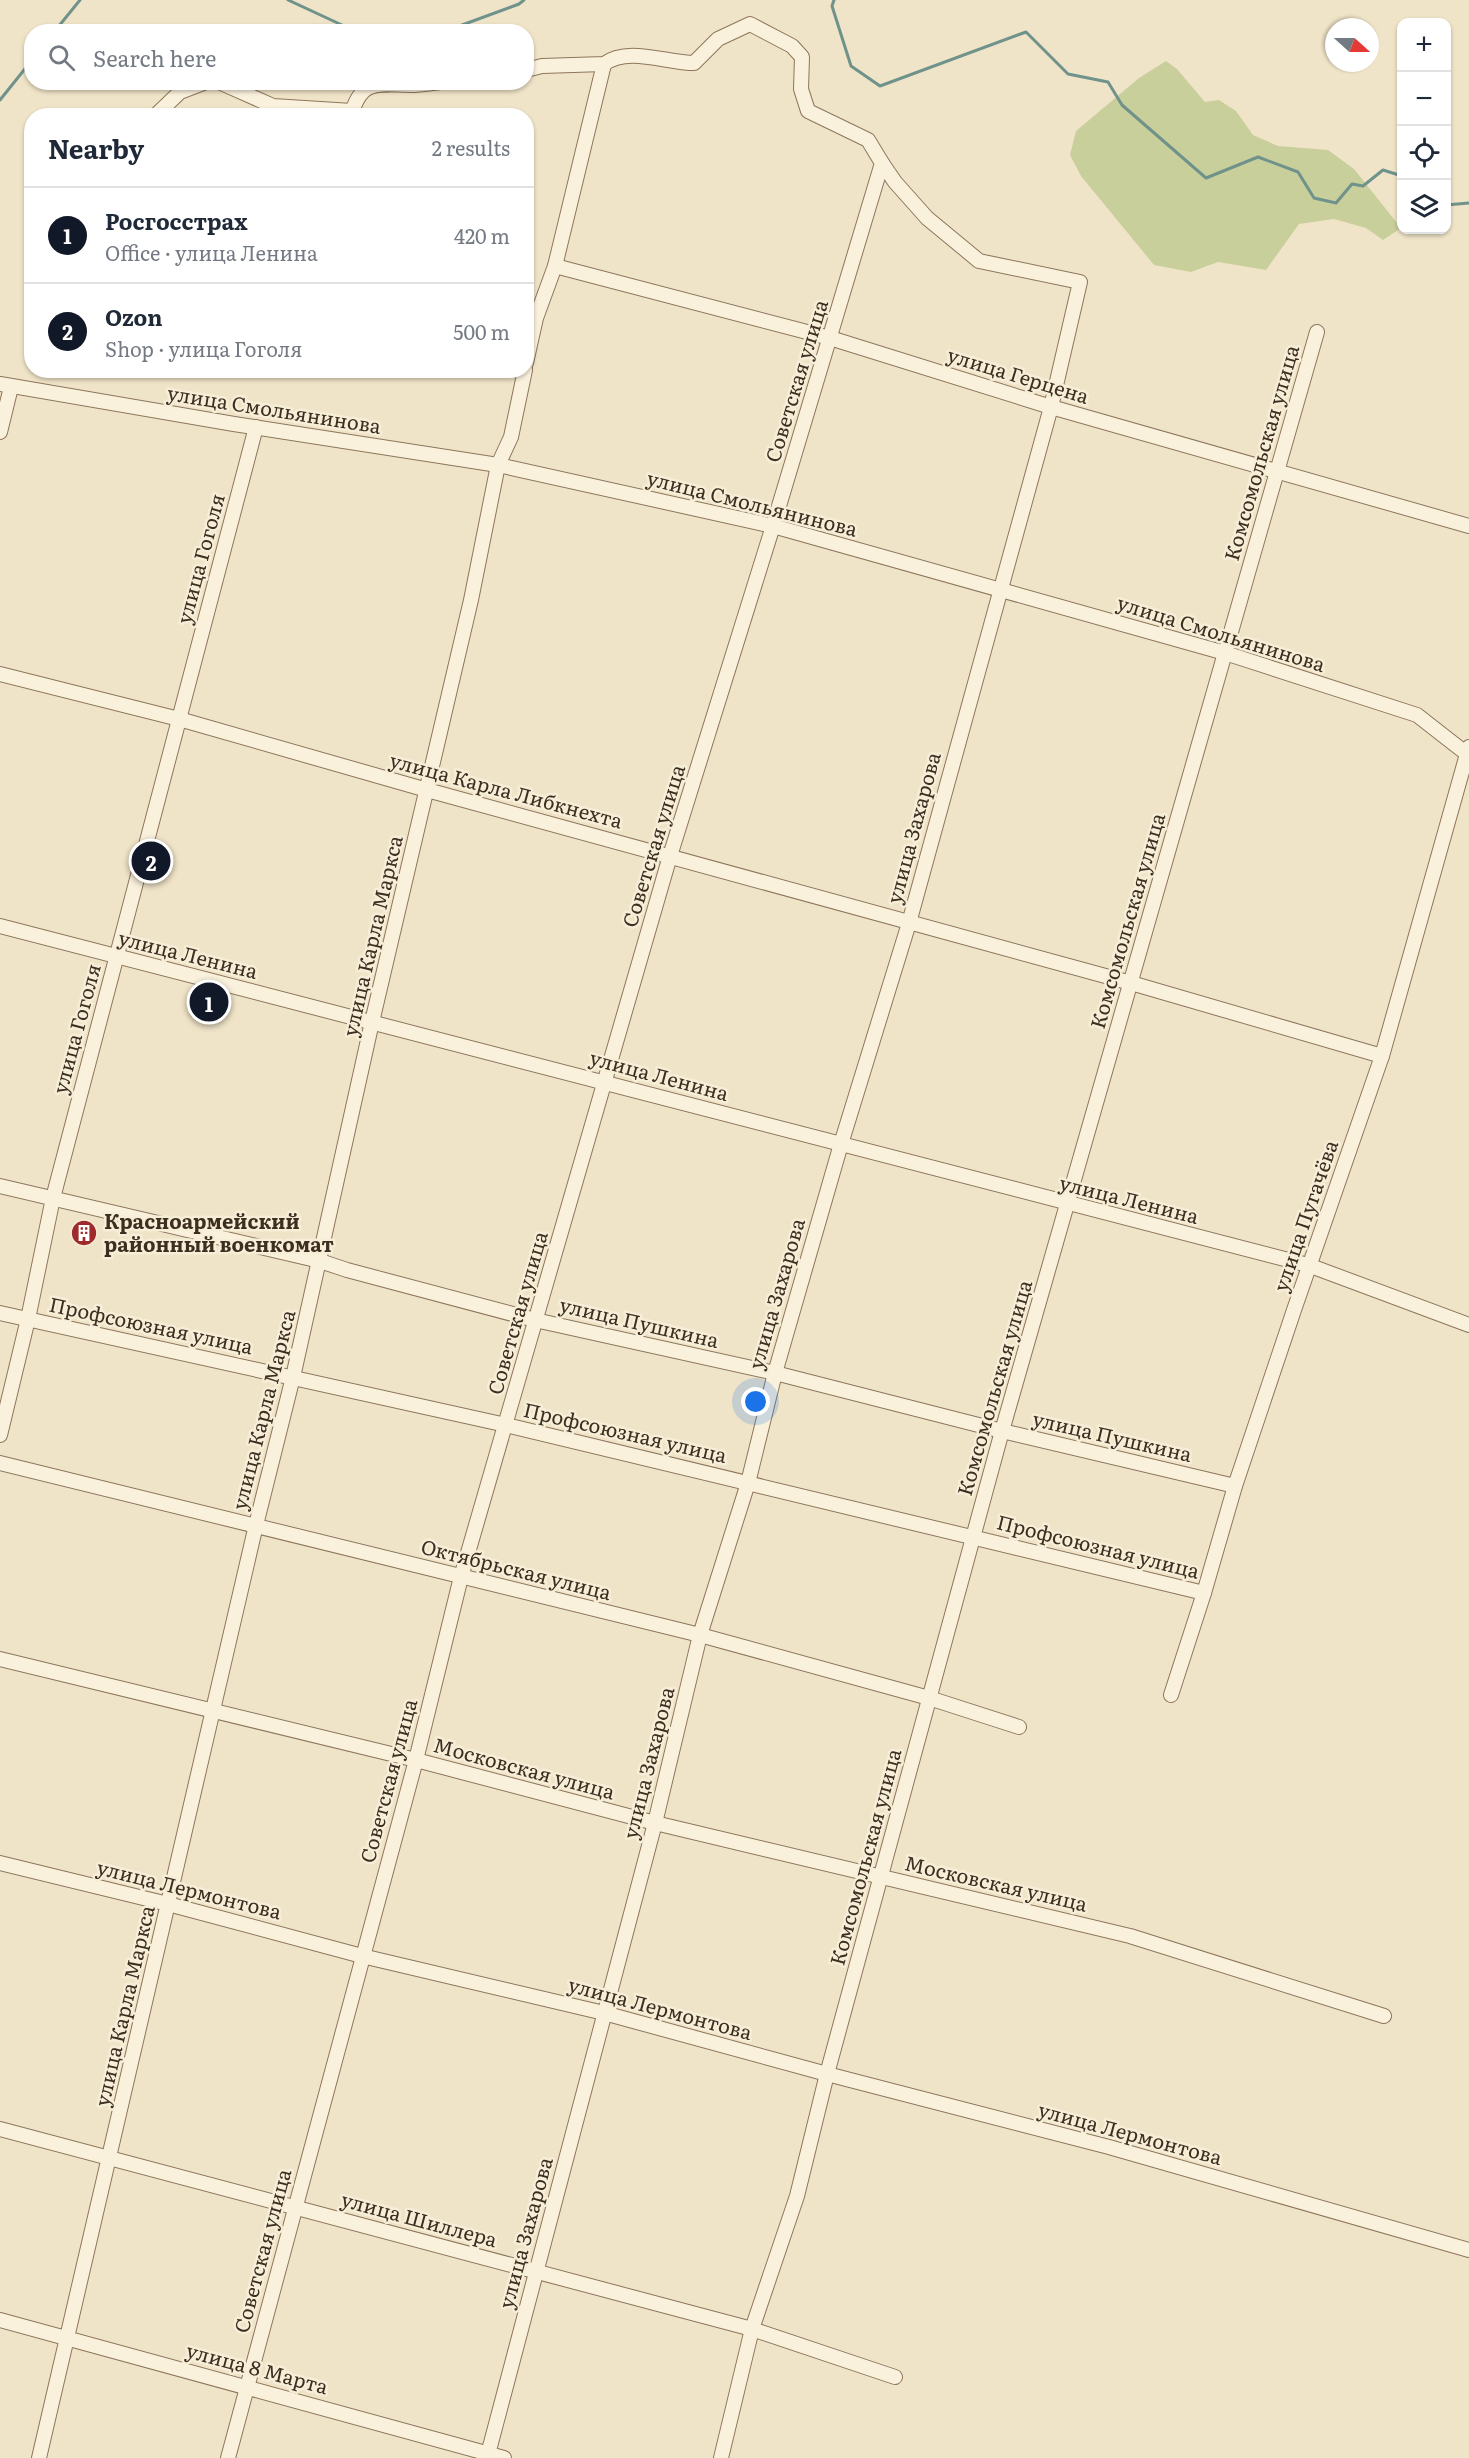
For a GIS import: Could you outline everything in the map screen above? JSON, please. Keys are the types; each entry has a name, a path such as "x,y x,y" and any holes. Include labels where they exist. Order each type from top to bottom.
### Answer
{"street":[{"path":"534,311 555,266 604,64 611,58 638,56 676,63 694,63 718,39 750,24 792,46 802,57 801,89 808,111 868,141 882,163"},
{"path":"534,68 604,64"},
{"path":"163,108 185,90"},
{"path":"237,90 273,106 295,108"},
{"path":"353,108 358,96 367,90"},
{"name":"Советская улица","path":"228,2458 416,1760 461,1576 670,856 773,526 882,163"},
{"name":"улица Захарова","path":"487,2456 655,1823 700,1635 748,1483 775,1373 841,1144 909,923 1051,407 1080,282 979,261 927,218 895,182 882,163"},
{"name":"улица Герцена","path":"555,266 830,338 1051,407 1469,526"},
{"name":"Комсомольская улица","path":"721,2458 752,2329 796,2196 1002,1431 1317,332"},
{"name":"улица Карла Маркса","path":"39,2458 256,1525 320,1261 372,1022 471,600 498,465 511,437 523,378"},
{"path":"0,432 6,386"},
{"name":"улица Смольянинова","path":"6,386 256,428 498,465 773,526 1225,653 1417,715 1468,751"},
{"name":"улица Гоголя","path":"0,1435 28,1319 53,1198 256,428"},
{"name":"улица Карла Либкнехта","path":"0,674 179,719 427,790 1131,983 1382,1056"},
{"name":"улица Пугачёва","path":"1171,1695 1235,1486 1308,1265 1382,1056 1468,751"},
{"name":"улица Ленина","path":"0,926 1308,1265 1469,1325"},
{"name":"улица Пушкина","path":"0,1186 320,1261 535,1320 775,1373 1002,1431 1235,1486"},
{"name":"Профсоюзная улица","path":"0,1313 506,1425 1204,1593"},
{"name":"Октябрьская улица","path":"0,1463 700,1635 929,1698 1019,1727"},
{"name":"Московская улица","path":"0,1659 416,1760 655,1823 1130,1936 1384,2016"},
{"name":"улица Лермонтова","path":"0,1863 168,1904 362,1956 604,2013 1109,2147 1469,2250"},
{"name":"улица Шиллера","path":"0,2128 752,2329 895,2377"},
{"name":"улица 8 Марта","path":"0,2320 487,2456 504,2458"}],"green space":[{"path":"1166,61 1177,69 1205,102 1219,100 1236,111 1253,135 1278,146 1328,150 1354,169 1397,223 1397,231 1383,240 1366,228 1334,219 1299,224 1266,270 1218,262 1191,272 1154,265 1081,176 1070,155 1076,131 1139,78"}],"waterway":[{"path":"60,24 80,0"},
{"path":"288,0 340,24"},
{"path":"465,24 519,4 524,0"},
{"path":"834,0 832,6 851,66 880,86 1026,32 1068,74 1108,82 1122,105 1206,178 1258,157 1298,172 1314,198 1336,203 1352,184 1363,186 1383,170 1397,174"},
{"path":"0,100 24,70"},
{"path":"1451,205 1469,203"}],"place":[{"name":"Ozon","path":"151,861"},
{"name":"Росгосстрах","path":"209,1002"},
{"name":"Красноармейский районный военкомат","path":"84,1233"}]}
